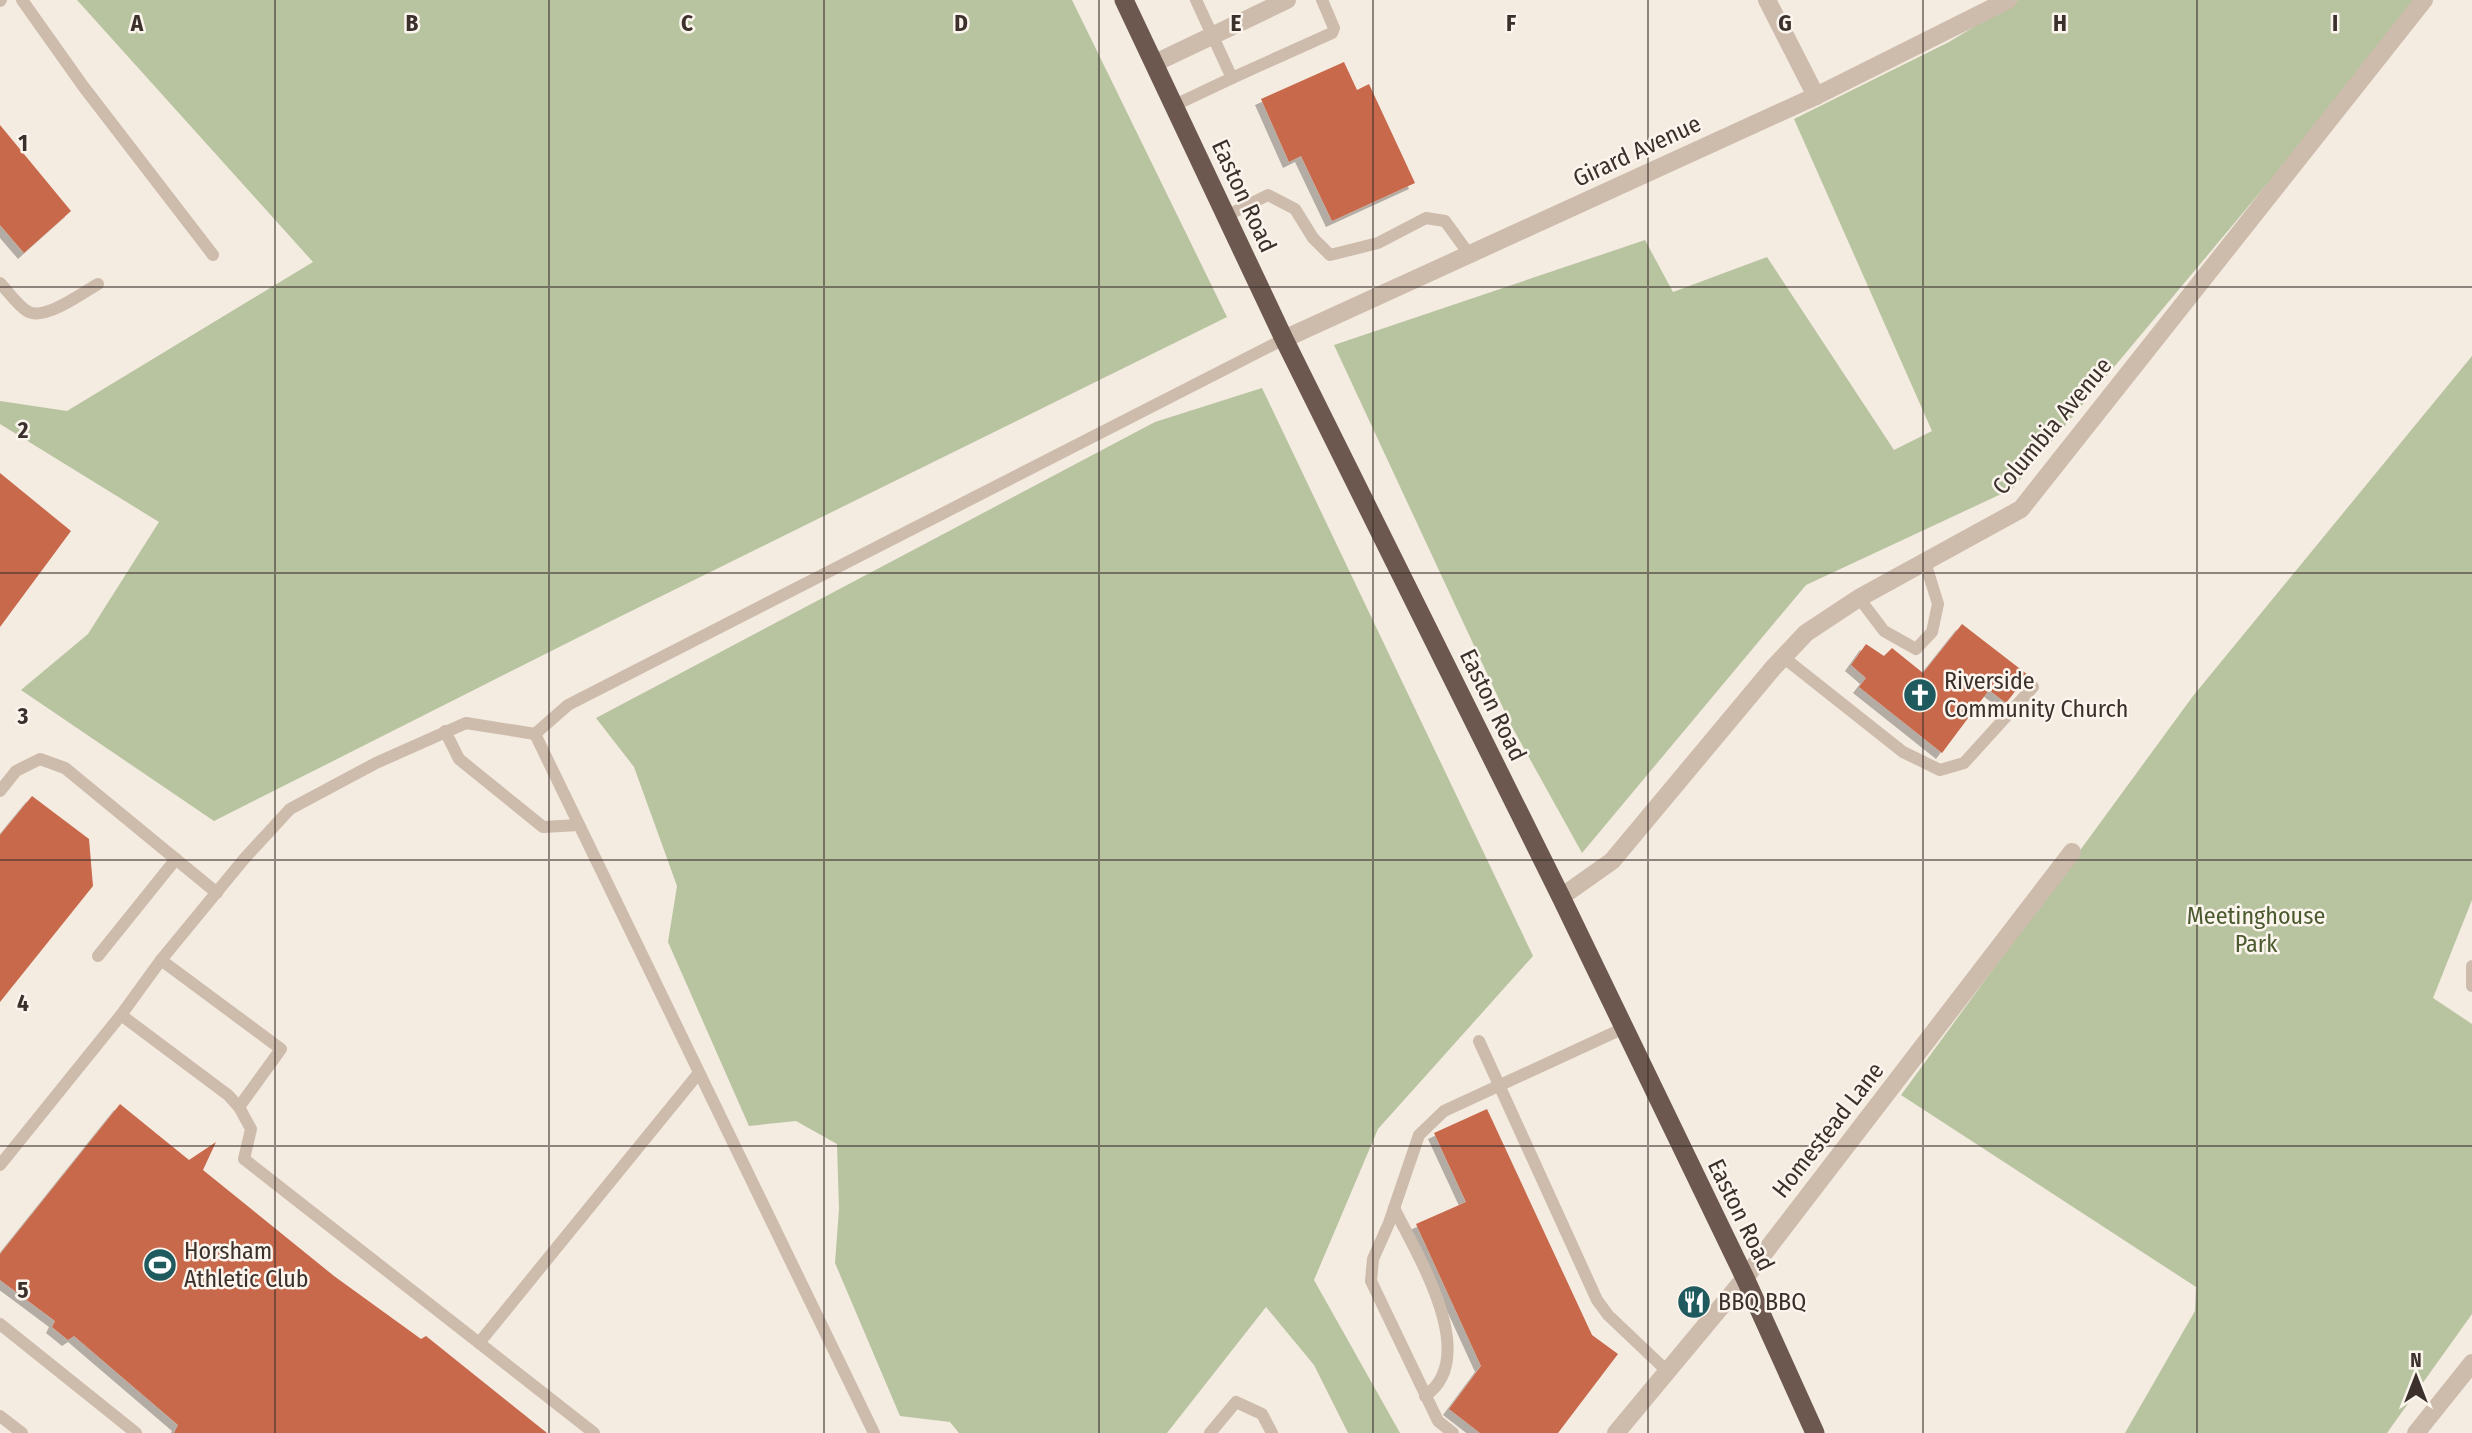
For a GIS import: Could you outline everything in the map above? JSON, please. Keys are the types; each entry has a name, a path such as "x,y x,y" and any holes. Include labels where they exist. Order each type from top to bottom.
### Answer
{"highway":[{"name":"Easton Road","path":"1126,1 1284,339 1561,897 1745,1278 1815,1433"}],"street":[{"path":"1155,63 1213,36 1260,6 1287,0"},
{"path":"1768,0 1816,96"},
{"name":"Girard Avenue","path":"1284,339 1816,96 2008,0"},
{"name":"Columbia Avenue","path":"1561,897 1612,861 1806,633 1859,598 2021,509 2424,0"},
{"name":"Homestead Lane","path":"1616,1433 1745,1278 2072,852"},
{"path":"2416,1433 2472,1363"}],"lane":[{"path":"22,0 83,86 213,256"},
{"path":"1196,0 1232,78"},
{"path":"1175,105 1332,33 1334,28 1322,0"},
{"path":"1226,216 1268,195 1295,209 1313,238 1330,255 1378,243 1426,218 1445,221 1469,254"},
{"path":"0,282 27,312 36,314 47,314 98,284"},
{"path":"536,734 568,705 1284,339"},
{"path":"1859,598 1884,631 1916,649 1932,632 1938,604 1925,562"},
{"path":"1783,657 1903,752 1940,770 1964,763 2033,687"},
{"path":"0,1165 121,1015 161,960 290,809 376,763 466,723 536,734"},
{"path":"445,732 459,759 543,827 579,825"},
{"path":"536,734 698,1074 874,1433"},
{"path":"0,791 16,771 40,759 65,768 217,892"},
{"path":"97,956 176,859"},
{"path":"161,960 281,1049 239,1107"},
{"path":"2472,966 2472,986"},
{"path":"121,1015 239,1107 251,1129 244,1159 594,1433"},
{"path":"1453,1433 1438,1420 1425,1396 1371,1281 1373,1259 1419,1135 1444,1111 1624,1028"},
{"path":"1479,1041 1597,1300 1608,1315 1667,1371"},
{"path":"479,1343 698,1074"},
{"path":"1394,1208 1444,1315 1448,1336 1445,1368 1436,1389 1425,1396"},
{"path":"0,1324 136,1433"},
{"path":"1210,1433 1236,1402 1262,1414 1272,1433"},
{"path":"0,1416 22,1433"}],"green space":[{"path":"77,0 1072,0 1227,317 603,625 214,821 21,690 88,634 159,522 0,424 0,401 67,411 313,262"},
{"path":"2018,0 2421,0 2012,489 1806,585 1582,853 1511,725 1334,345 1645,240 1673,292 1767,257 1894,450 1932,431 1794,119 1949,42"},
{"name":"Meetinghouse Park","path":"2472,356 2472,900 2433,998 2472,1024 2472,1314 2387,1433 2125,1433 2195,1311 2196,1287 1901,1095 2193,696"},
{"path":"1262,388 1533,956 1378,1129 1314,1280 1400,1433 1348,1433 1314,1365 1266,1307 1167,1433 959,1433 950,1422 900,1416 835,1263 839,1209 837,1144 796,1121 749,1126 668,942 677,886 634,767 596,718 1155,422"}],"building":[{"path":"1344,62 1357,90 1369,84 1415,183 1332,221 1301,156 1289,162 1261,99"},
{"path":"0,125 71,211 24,253 0,225"},
{"path":"0,473 71,531 0,627"},
{"name":"Riverside Community Church","path":"1962,624 2028,675 2006,703 1989,690 1942,753 1859,687 1866,678 1851,665 1866,644 1884,656 1892,648 1923,673"},
{"path":"32,796 89,839 93,886 0,1002 0,835"},
{"name":"Horsham Athletic Club","path":"120,1104 189,1160 216,1142 203,1170 334,1276 421,1339 426,1336 547,1433 174,1433 178,1425 74,1336 68,1340 52,1327 55,1321 0,1280 0,1254"},
{"path":"1487,1109 1592,1335 1618,1354 1558,1433 1480,1433 1449,1409 1481,1366 1416,1224 1466,1202 1434,1133"}],"place":[{"name":"Riverside Community Church","path":"1920,695"},
{"name":"Horsham Athletic Club","path":"160,1265"},
{"name":"BBQ BBQ","path":"1694,1302"}]}
